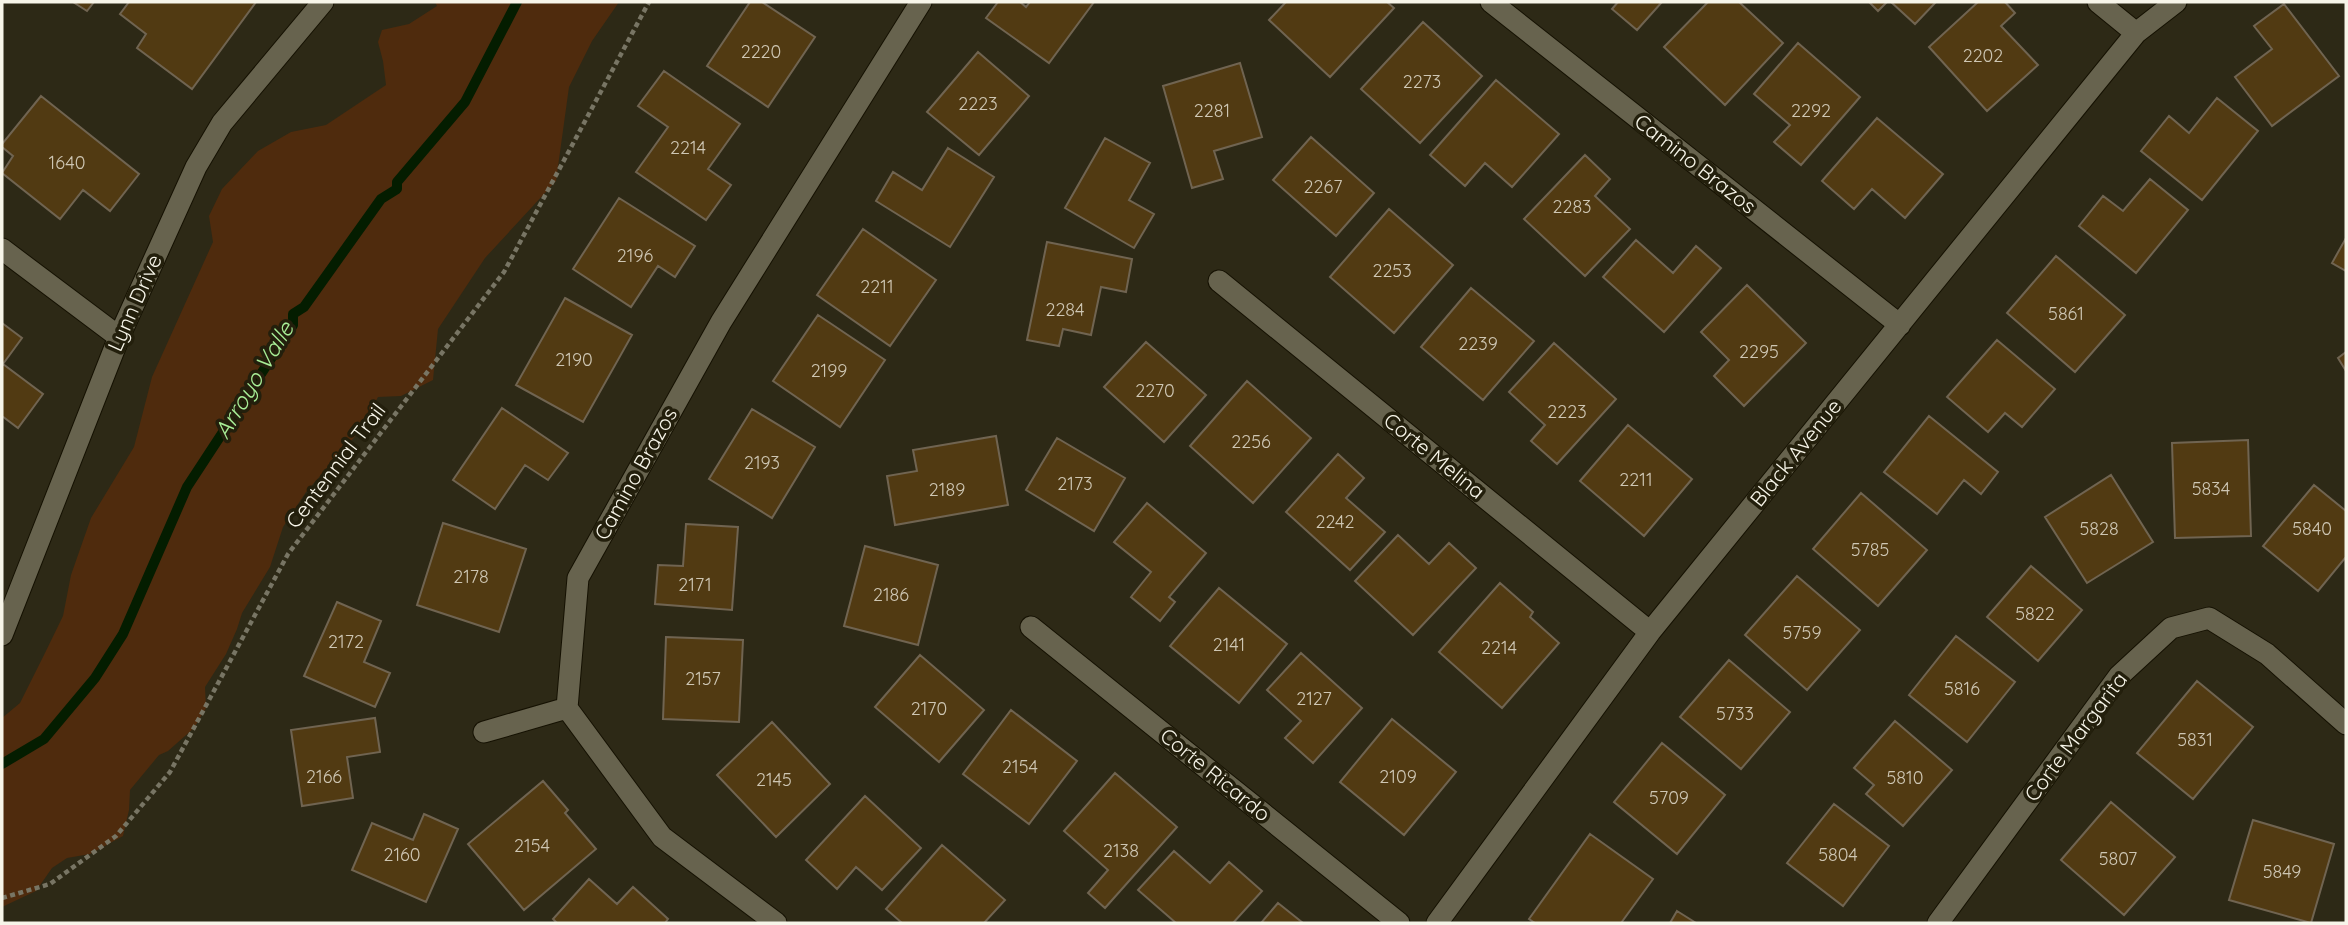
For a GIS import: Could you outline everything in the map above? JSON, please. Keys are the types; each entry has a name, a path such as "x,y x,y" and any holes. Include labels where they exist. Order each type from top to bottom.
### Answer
{"street":[{"name":"Lynn Drive","path":"2,635 119,337 196,167 222,123 323,2"},
{"name":"Camino Brazos","path":"567,708 578,578 721,322 921,2"},
{"name":"Camino Brazos","path":"1491,2 1900,326"},
{"path":"2098,2 2136,33"},
{"name":"Black Avenue","path":"1437,923 1650,632 2136,33 2176,2"},
{"path":"2,249 119,337"},
{"name":"Corte Melina","path":"1219,281 1650,632"},
{"name":"Corte Margarita","path":"1938,923 2119,676 2171,628 2209,618 2267,654 2346,724"},
{"name":"Corte Ricardo","path":"1031,627 1399,923"},
{"path":"484,732 567,708 662,837 776,923"}],"path":[{"name":"Centennial Trail","path":"2,898 50,884 116,836 170,772 288,554 504,272 649,2"}],"shaded area":[{"path":"435,2 619,2 592,41 569,87 556,181 485,258 438,329 433,380 401,396 378,397 359,432 306,492 283,527 270,567 242,613 226,654 205,687 206,708 194,728 168,751 159,755 130,790 123,836 90,854 67,858 52,868 36,891 2,907 2,718 20,703 63,616 71,575 91,518 134,447 152,377 213,242 209,216 222,189 258,151 291,132 326,125 386,85 378,42 382,30 409,24 437,6"}],"building":[{"path":"73,2 94,2 87,11"},
{"path":"129,2 256,2 192,89 137,48 146,34 120,14"},
{"path":"750,2 762,2 815,37 768,107 707,66"},
{"path":"998,2 1020,2 1026,7 1030,2 1094,2 1049,63 986,18"},
{"path":"1286,2 1387,2 1394,8 1330,77 1269,20"},
{"path":"1618,2 1662,2 1637,30 1612,9"},
{"path":"1708,2 1739,2 1783,43 1725,105 1664,47"},
{"path":"1869,2 1887,2 1878,11"},
{"path":"1891,2 1936,2 1915,24"},
{"path":"1978,2 2005,2 2015,13 2001,26 2038,65 1987,111 1929,47"},
{"path":"2284,4 2339,76 2272,126 2235,77 2272,49 2254,26"},
{"path":"1423,22 1482,76 1420,143 1361,89"},
{"path":"1798,43 1860,97 1801,165 1774,142 1790,125 1754,94"},
{"path":"978,52 1029,96 979,155 927,112"},
{"path":"1240,63 1262,137 1214,151 1223,179 1192,188 1163,86"},
{"path":"664,71 740,124 708,169 731,185 706,220 636,172 668,127 638,106"},
{"path":"1496,80 1559,134 1512,187 1485,163 1465,186 1430,155"},
{"path":"41,96 139,174 110,211 83,190 60,219 2,173 13,156 2,144"},
{"path":"2217,98 2258,131 2202,200 2141,151 2169,116 2189,133"},
{"path":"1877,118 1943,174 1905,218 1872,189 1854,209 1822,181"},
{"path":"1311,137 1374,193 1336,236 1273,180"},
{"path":"1105,138 1150,163 1129,200 1154,214 1134,248 1065,208"},
{"path":"948,148 994,177 950,247 876,201 893,172 922,190"},
{"path":"1585,155 1610,179 1595,196 1630,229 1585,276 1524,219"},
{"path":"2150,179 2188,210 2136,273 2079,226 2103,196 2123,211"},
{"path":"619,198 695,246 675,277 658,266 631,307 573,269"},
{"path":"1389,209 1453,265 1394,333 1330,277"},
{"path":"863,229 936,280 890,346 817,295"},
{"path":"2346,238 2346,271 2332,263"},
{"path":"1636,240 1673,273 1696,246 1721,268 1664,332 1603,277"},
{"path":"1047,242 1132,259 1126,292 1101,287 1091,335 1063,329 1059,346 1027,340"},
{"path":"2056,256 2125,315 2075,372 2007,313"},
{"path":"1747,285 1806,343 1744,406 1714,376 1729,360 1701,332"},
{"path":"1471,288 1534,341 1483,400 1421,347"},
{"path":"565,298 632,335 583,422 516,385"},
{"path":"818,315 885,360 840,427 773,381"},
{"path":"2,323 22,338 3,364 43,394 18,428 2,416"},
{"path":"1997,340 2055,389 2022,427 2005,413 1988,432 1947,397"},
{"path":"1146,342 1206,395 1164,442 1104,387"},
{"path":"1554,343 1616,399 1557,464 1531,441 1545,425 1509,392"},
{"path":"2346,352 2346,371 2338,358"},
{"path":"1247,381 1311,438 1253,503 1190,446"},
{"path":"502,408 568,453 548,480 525,465 495,509 453,480"},
{"path":"752,409 815,447 772,518 709,479"},
{"path":"1929,416 1998,472 1981,494 1964,480 1937,514 1884,472"},
{"path":"1628,425 1692,479 1644,536 1580,481"},
{"path":"996,436 1008,505 895,525 887,476 917,471 913,450"},
{"path":"1057,438 1125,478 1094,531 1026,490"},
{"path":"2248,440 2251,536 2175,538 2172,443"},
{"path":"1338,454 1364,478 1346,498 1385,532 1350,570 1286,512"},
{"path":"2111,475 2153,542 2087,583 2045,517"},
{"path":"2314,485 2346,511 2346,557 2318,591 2263,546"},
{"path":"1861,493 1927,550 1878,606 1813,549"},
{"path":"1147,503 1206,553 1169,597 1175,602 1160,621 1131,597 1151,572 1114,542"},
{"path":"443,523 526,549 499,632 417,605"},
{"path":"686,524 738,527 732,610 655,604 658,565 683,566"},
{"path":"1398,535 1429,564 1449,543 1476,568 1413,635 1355,581"},
{"path":"865,546 938,565 918,645 844,626"},
{"path":"2031,566 2082,610 2038,661 1987,617"},
{"path":"1797,576 1860,630 1807,690 1745,635"},
{"path":"1500,583 1533,612 1530,617 1559,643 1502,708 1439,652"},
{"path":"1219,588 1287,644 1239,703 1170,646"},
{"path":"337,602 381,621 364,662 390,673 375,707 304,676"},
{"path":"1956,636 2015,682 1967,742 1909,695"},
{"path":"666,637 743,640 739,722 663,719"},
{"path":"1301,653 1362,708 1313,763 1285,738 1301,721 1267,690"},
{"path":"920,655 984,710 939,762 875,707"},
{"path":"1729,660 1790,712 1741,769 1680,717"},
{"path":"2197,681 2253,727 2193,799 2137,753"},
{"path":"1011,710 1077,761 1029,824 963,774"},
{"path":"375,718 380,752 347,757 353,798 302,806 291,730"},
{"path":"1392,719 1456,772 1404,835 1340,782"},
{"path":"1895,721 1952,770 1903,826 1866,794 1874,785 1854,768"},
{"path":"772,722 830,784 776,837 717,775"},
{"path":"1662,743 1725,795 1677,854 1614,802"},
{"path":"1115,773 1177,827 1105,908 1088,893 1108,870 1064,831"},
{"path":"543,781 568,810 565,813 596,849 524,910 468,844"},
{"path":"865,796 921,848 882,890 856,867 837,889 806,860"},
{"path":"2111,802 2175,857 2124,915 2061,860"},
{"path":"1834,804 1889,846 1843,906 1787,863"},
{"path":"424,814 458,829 426,902 352,870 372,823 413,840"},
{"path":"2253,820 2334,844 2311,923 2229,900"},
{"path":"1590,834 1653,879 1621,923 1535,923 1529,919"},
{"path":"942,845 1005,900 984,923 902,923 886,909"},
{"path":"1174,851 1210,883 1229,862 1262,891 1233,923 1176,923 1138,890"},
{"path":"589,879 617,904 633,887 668,919 665,923 557,923 553,919"},
{"path":"1278,903 1303,923 1261,923"},
{"path":"1677,911 1696,923 1670,923"}],"waterway":[{"name":"Arroyo Valle","path":"2,764 44,739 95,678 123,634 187,487 293,325 293,314 304,307 381,199 397,189 397,182 465,102 517,2"}]}
